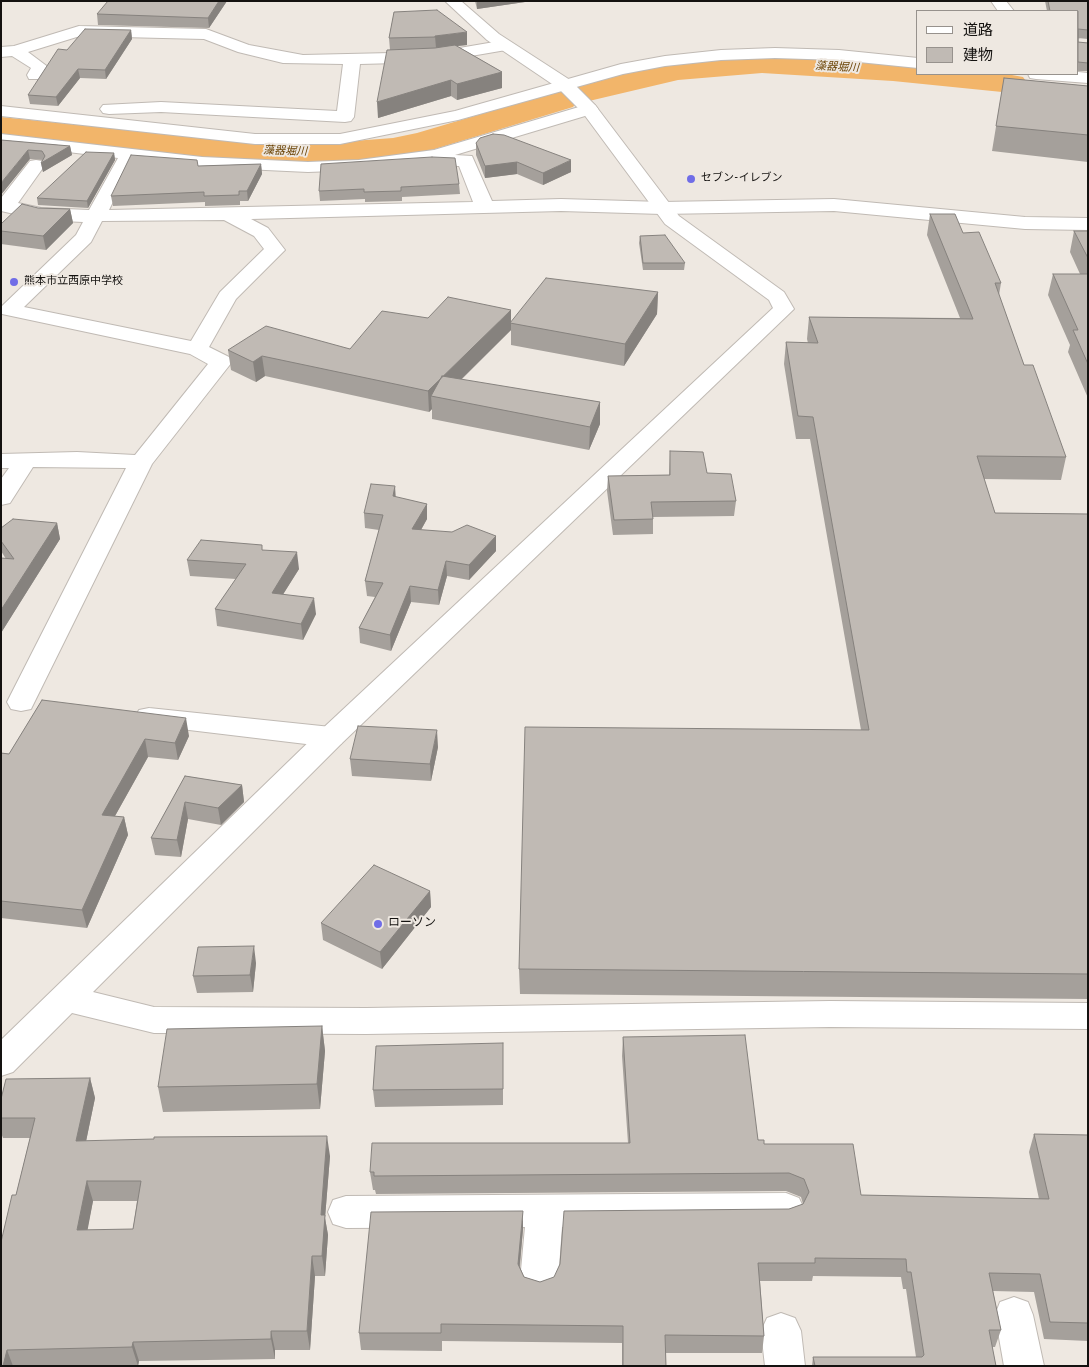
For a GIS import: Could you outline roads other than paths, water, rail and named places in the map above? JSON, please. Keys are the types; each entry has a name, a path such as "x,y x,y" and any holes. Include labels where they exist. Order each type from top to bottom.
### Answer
{"street":[{"path":"1,1062 331,737 781,314 784,309 777,296 672,220 589,108 564,84 506,45 452,1"},
{"path":"8,52 78,31 206,34 227,44 283,58 436,57 506,45"},
{"path":"8,52 40,67 35,76"},
{"path":"1,111 255,139 340,139 458,115 564,84 639,66 721,55 840,55 916,62"},
{"path":"82,110 161,107 345,117 352,59"},
{"path":"1056,75 1088,78"},
{"path":"378,162 436,155 589,108"},
{"path":"1,139 202,162 308,167 378,162 466,160 485,207"},
{"path":"50,706 11,701 141,462 221,362 197,349 9,310 84,238 125,161"},
{"path":"36,165 5,208 56,216 227,214 562,205 662,208 834,204 1025,223 1088,224"},
{"path":"197,349 227,296 275,250 261,232 227,214"},
{"path":"1,461 77,459 141,462"},
{"path":"1,498 25,461"},
{"path":"127,714 331,737"},
{"path":"67,999 154,1020 366,1021 830,1014 1088,1016"},
{"path":"346,1212 786,1209"},
{"path":"539,1282 545,1210"},
{"path":"1014,1315 1024,1366"}],"waterway":[{"name":"藻器堀川","path":"589,92 641,78 678,71 762,64 916,74"},
{"name":"藻器堀川","path":"923,75 1012,84"},
{"name":"藻器堀川","path":"1,127 219,149 326,153 393,148 423,142 562,100"}],"place":[{"name":"セブン-イレブン","path":"691,179"},
{"name":"熊本市立西原中学校","path":"14,282"},
{"name":"ローソン","path":"378,924"}]}
